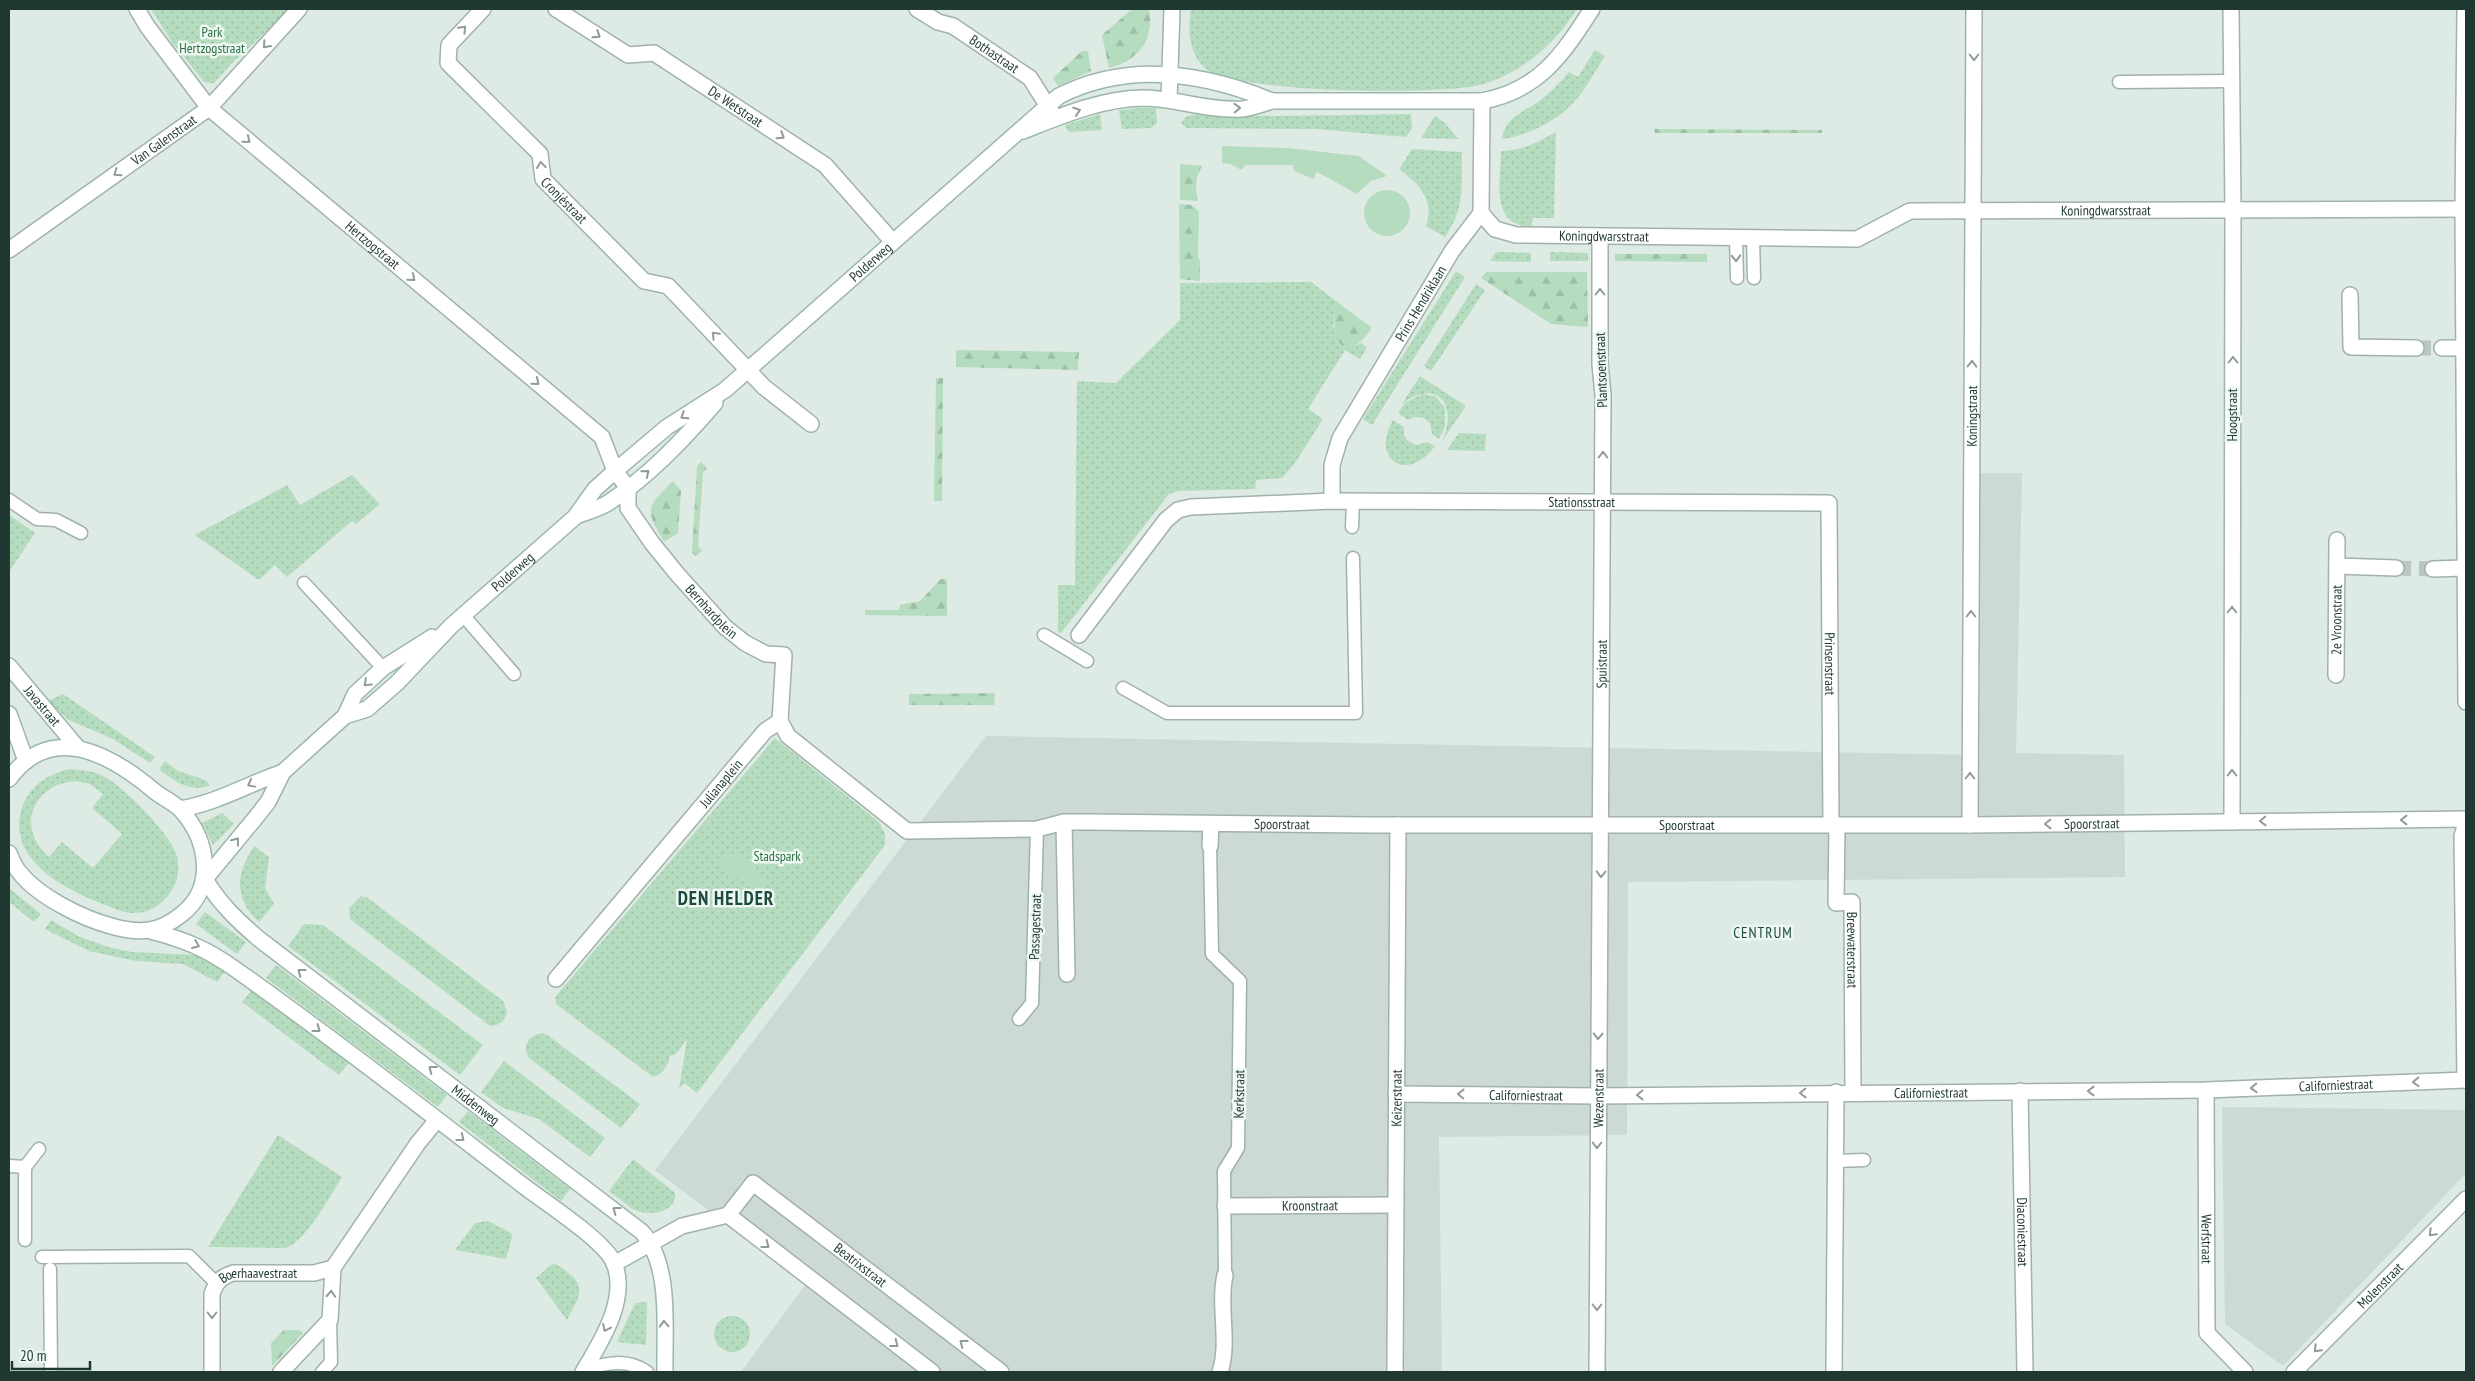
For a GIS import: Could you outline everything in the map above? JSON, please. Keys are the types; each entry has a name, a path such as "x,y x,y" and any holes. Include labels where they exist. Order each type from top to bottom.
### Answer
{"street":[{"name":"Hertzogstraat","path":"137,9 147,26 209,108 602,436 615,471"},
{"name":"Van Galenstraat","path":"9,250 209,108 299,9"},
{"name":"Cronjéstraat","path":"483,9 449,44 448,63 540,154 543,179 644,281 668,286 748,370"},
{"name":"De Wetstraat","path":"556,9 628,55 654,52 825,165 893,242"},
{"name":"Bothastraat","path":"917,9 938,22 953,26 1030,78 1055,118"},
{"path":"1169,100 1168,73 1172,9"},
{"path":"1168,73 1217,82 1245,90 1272,101 1482,101 1503,97 1544,72 1562,53 1592,9"},
{"name":"Koningstraat","path":"1970,825 1974,9"},
{"name":"Hoogstraat","path":"2232,9 2231,77 2234,211 2232,822"},
{"path":"2465,9 2466,524 2464,568 2466,702"},
{"name":"Polderweg","path":"345,716 367,709 397,683 451,626 575,517 595,489 615,471 667,427 725,390 1047,105 1081,85 1103,79 1139,73 1168,73"},
{"name":"Polderweg","path":"1015,134 1055,118 1107,102 1142,98 1243,109 1272,101"},
{"path":"1481,213 1482,101"},
{"name":"Koningdwarsstraat","path":"1481,213 1495,229 1516,235 1857,239 1910,211 2465,209"},
{"name":"Prins Hendriklaan","path":"1332,502 1332,465 1340,438 1452,251 1481,213"},
{"name":"Plantsoenstraat","path":"1600,237 1603,503"},
{"path":"2350,295 2350,347 2416,348"},
{"path":"2442,348 2465,348"},
{"path":"748,370 764,387 810,424"},
{"name":"Polderweg","path":"575,517 607,504 628,488 682,442 725,390"},
{"path":"615,471 628,488"},
{"name":"Bernhardplein","path":"628,488 628,508 652,543 725,627 745,643 766,654 784,655 780,721"},
{"name":"Stationsstraat","path":"1078,635 1166,520 1178,510 1191,507 1332,502 1829,503"},
{"name":"Spuistraat","path":"1602,825 1603,503"},
{"name":"Prinsenstraat","path":"1829,503 1834,825"},
{"name":"2e Vroonstraat","path":"2336,540 2336,675"},
{"name":"2e Vroonstraat","path":"2337,566 2396,568"},
{"path":"2433,569 2464,568"},
{"name":"Polderweg","path":"151,931 175,920 188,909 205,878 262,809 283,772 345,716 355,694 383,668 451,626"},
{"name":"Javastraat","path":"9,666 77,747"},
{"path":"9,714 26,761"},
{"name":"Spoorstraat","path":"780,721 788,736 907,831 1037,829 1064,822 1211,824 1970,825 2466,819"},
{"name":"Julianaplein","path":"556,979 765,731 780,721"},
{"path":"9,779 26,761 49,750 77,747 98,753 118,764 180,809 198,839 206,865 205,878"},
{"name":"Polderweg","path":"180,809 206,804 256,781 283,772"},
{"path":"1064,822 1067,974"},
{"name":"Kerkstraat","path":"1210,846 1211,824"},
{"name":"Keizerstraat","path":"1395,1372 1398,824"},
{"path":"2465,1080 2462,836 2466,824"},
{"name":"Wezenstraat","path":"1597,1372 1598,1096 1602,825"},
{"name":"Breewaterstraat","path":"1834,825 1836,903 1852,902 1853,1092"},
{"path":"9,853 14,871 58,903 88,918 126,930 151,931 181,939 210,951 437,1120 600,1246 614,1264 618,1283 612,1314 583,1371"},
{"name":"Middenweg","path":"205,878 222,904 259,939 634,1224 651,1244 662,1276 665,1372"},
{"name":"Californiestraat","path":"1396,1094 1598,1096 1836,1092 2206,1090 2465,1080"},
{"name":"Werfstraat","path":"2206,1090 2207,1333 2245,1372"},
{"name":"Diaconiestraat","path":"2020,1091 2025,1372"},
{"path":"1834,1372 1836,1092"},
{"path":"281,1372 330,1320 332,1268 418,1143 437,1120"},
{"name":"Beatrixstraat","path":"728,1215 753,1183 1002,1372"},
{"name":"Molenstraat","path":"2294,1372 2466,1199"},
{"name":"Kroonstraat","path":"1225,1206 1396,1204"},
{"path":"614,1264 682,1226 728,1215 932,1372"},
{"name":"Boerhaavestraat","path":"212,1372 212,1294 216,1283 224,1276 233,1272 314,1273 332,1268"},
{"name":"Kerkstraat","path":"1220,1372 1223,1356 1222,1287 1225,1274"}],"lane":[{"path":"2119,82 2231,77"},
{"path":"1736,238 1737,278"},
{"path":"1753,238 1754,278"},
{"path":"9,500 37,520 56,520 81,533"},
{"path":"1352,527 1353,502"},
{"path":"1123,688 1167,713 1356,713 1353,558"},
{"path":"304,583 383,668"},
{"path":"464,615 514,674"},
{"path":"1044,635 1087,661"},
{"name":"Passagestraat","path":"1019,1019 1032,1003 1037,829"},
{"name":"Kerkstraat","path":"1210,846 1212,954 1240,981 1238,1148 1224,1171 1225,1274"},
{"path":"25,1240 25,1167 39,1149"},
{"path":"1835,1161 1864,1160"},
{"path":"10,1166 25,1167"},
{"path":"42,1257 190,1256 216,1283"},
{"path":"50,1269 51,1372"},
{"path":"322,1372 331,1362 330,1320"},
{"path":"583,1371 601,1364 630,1363 647,1372"}],"shaded area":[{"path":"1979,473 2022,473 2016,753 2124,755 2125,877 1628,882 1627,1135 1439,1137 1442,1372 741,1372 806,1284 655,1170 986,736 1980,755"},
{"path":"2222,1107 2466,1110 2466,1173 2283,1366 2225,1324"}],"green space":[{"name":"Park Hertzogstraat","path":"151,9 291,9 233,62 214,83 204,82 172,42"},
{"path":"1132,9 1149,9 1150,20 1147,39 1136,54 1119,65 1109,68 1102,35"},
{"path":"1191,9 1577,9 1559,34 1537,55 1499,78 1484,84 1462,88 1387,91 1297,87 1256,83 1225,77 1206,69 1196,56 1190,33"},
{"path":"1595,50 1605,56 1582,91 1567,109 1531,131 1502,139 1506,126 1510,121 1547,95 1569,72 1578,77"},
{"path":"1082,51 1088,51 1091,71 1058,86 1053,78"},
{"path":"1156,108 1157,123 1151,128 1122,129 1119,110"},
{"path":"1100,114 1102,130 1069,132 1065,125"},
{"path":"1196,114 1277,116 1411,114 1412,128 1406,137 1316,129 1187,128 1181,123 1186,117"},
{"path":"1435,116 1445,123 1458,139 1421,138"},
{"path":"1654,129 1822,130 1822,133 1655,133"},
{"path":"1556,132 1554,218 1533,218 1531,227 1518,224 1509,218 1503,210 1500,200 1501,151 1523,148"},
{"path":"1222,146 1288,148 1359,156 1387,176 1371,181 1357,194 1317,172 1313,179 1294,171 1293,165 1246,165 1241,170 1231,164 1222,163"},
{"path":"1412,149 1462,152 1462,187 1459,206 1452,226 1445,237 1426,226 1428,216 1427,200 1413,180 1399,169"},
{"path":"1180,164 1202,166 1196,183 1198,201 1180,200"},
{"path":"1392,190 1404,196 1409,204 1409,222 1404,230 1396,235 1382,236 1370,230 1365,222 1364,208 1370,196 1378,191"},
{"path":"1179,204 1191,205 1199,211 1198,258 1200,260 1200,281 1180,279"},
{"path":"1496,252 1531,253 1531,262 1490,261"},
{"path":"1550,252 1588,253 1588,261 1550,261"},
{"path":"1615,254 1707,254 1707,262 1615,261"},
{"path":"1456,271 1465,277 1372,425 1363,419"},
{"path":"1486,272 1587,272 1588,327 1551,324 1481,278"},
{"path":"1311,282 1336,301 1333,326 1355,346 1361,343 1367,347 1360,359 1345,350 1308,409 1323,419 1295,463 1282,478 1256,480 1255,489 1178,491 1169,494 1061,633 1058,632 1058,585 1075,585 1077,381 1116,383 1180,320 1180,283"},
{"path":"1476,284 1485,290 1431,371 1424,366"},
{"path":"1336,301 1372,328 1361,341 1352,347 1345,347 1340,343 1337,336 1335,325"},
{"path":"956,350 1079,352 1078,370 956,367"},
{"path":"1420,376 1466,406 1442,441 1447,428 1448,416 1442,399 1435,394 1425,393 1414,396 1402,404"},
{"path":"936,378 943,378 942,501 934,501"},
{"path":"1422,394 1435,396 1445,408 1445,426 1439,439 1432,434 1430,423 1425,419 1414,417 1408,420 1398,413 1405,403"},
{"path":"1393,420 1404,427 1404,435 1407,440 1416,445 1427,442 1435,446 1425,457 1414,464 1404,465 1395,462 1389,456 1386,446 1387,434"},
{"path":"1459,433 1486,434 1485,451 1447,450"},
{"path":"701,462 707,468 703,472 698,546 702,551 696,556 692,553 697,466"},
{"path":"352,475 380,504 356,524 352,521 287,577 275,565 259,580 195,535 287,485 300,505"},
{"path":"673,481 681,491 678,533 664,542 653,522 651,509 657,498"},
{"path":"9,515 35,533 9,572"},
{"path":"941,579 947,579 947,616 865,615 865,610 899,610 900,605 920,601"},
{"path":"995,693 994,705 909,705 909,694"},
{"path":"63,694 155,757 150,763 113,739 69,720 48,701"},
{"name":"Stadspark","path":"775,738 879,822 885,834 885,845 697,1093 684,1083 679,1089 687,1039 676,1054 670,1056 667,1066 663,1071 653,1077 556,1004 555,997"},
{"path":"165,761 178,771 205,780 210,785 196,788 176,781 159,769"},
{"path":"69,769 91,771 121,788 159,827 172,845 177,855 178,876 169,894 154,908 144,912 130,913 92,900 59,882 31,858 23,844 19,827 25,800 40,782 54,774","holes":["77,781 90,784 103,794 92,808 122,834 93,868 62,842 49,857 38,845 33,833 31,820 40,798 50,789"]},
{"path":"222,813 234,824 213,845 202,823"},
{"path":"254,846 269,857 265,888 274,904 259,922 245,904 240,886 243,867"},
{"path":"731,854 739,855 752,864 772,898 716,865"},
{"path":"9,888 41,914 34,922 9,902"},
{"path":"361,896 368,898 503,1001 507,1011 504,1020 500,1024 490,1026 350,919 349,908"},
{"path":"205,912 246,942 237,954 196,924"},
{"path":"51,920 78,936 108,947 132,952 200,955 225,971 217,982 183,964 136,961 89,951 45,929"},
{"path":"304,924 323,925 483,1045 460,1075 288,946"},
{"path":"276,965 447,1095 438,1107 266,978"},
{"path":"252,990 349,1063 339,1075 242,1002"},
{"path":"542,1033 546,1034 640,1104 621,1128 529,1058 526,1045 533,1036"},
{"path":"504,1061 605,1138 590,1157 539,1119 503,1108 481,1092"},
{"path":"468,1111 570,1189 561,1201 459,1122"},
{"path":"278,1135 342,1177 324,1206 302,1236 286,1248 208,1247"},
{"path":"633,1159 675,1193 672,1205 667,1209 654,1213 641,1212 635,1210 609,1191"},
{"path":"488,1221 511,1233 512,1237 506,1259 455,1250 475,1223"},
{"path":"552,1264 559,1266 573,1277 579,1288 577,1300 567,1320 536,1278"},
{"path":"647,1302 646,1345 617,1342 635,1303"},
{"path":"732,1316 739,1317 745,1321 749,1327 749,1341 745,1347 739,1351 732,1352 725,1351 719,1347 715,1341 714,1334 715,1327 719,1321 725,1317"},
{"path":"284,1330 299,1330 303,1333 272,1366 271,1343"}],"tunnel":[{"path":"2416,348 2442,348"},
{"path":"2396,568 2433,569"}],"district":[{"name":"DEN HELDER","path":"726,898"},
{"name":"CENTRUM","path":"1763,932"}]}
